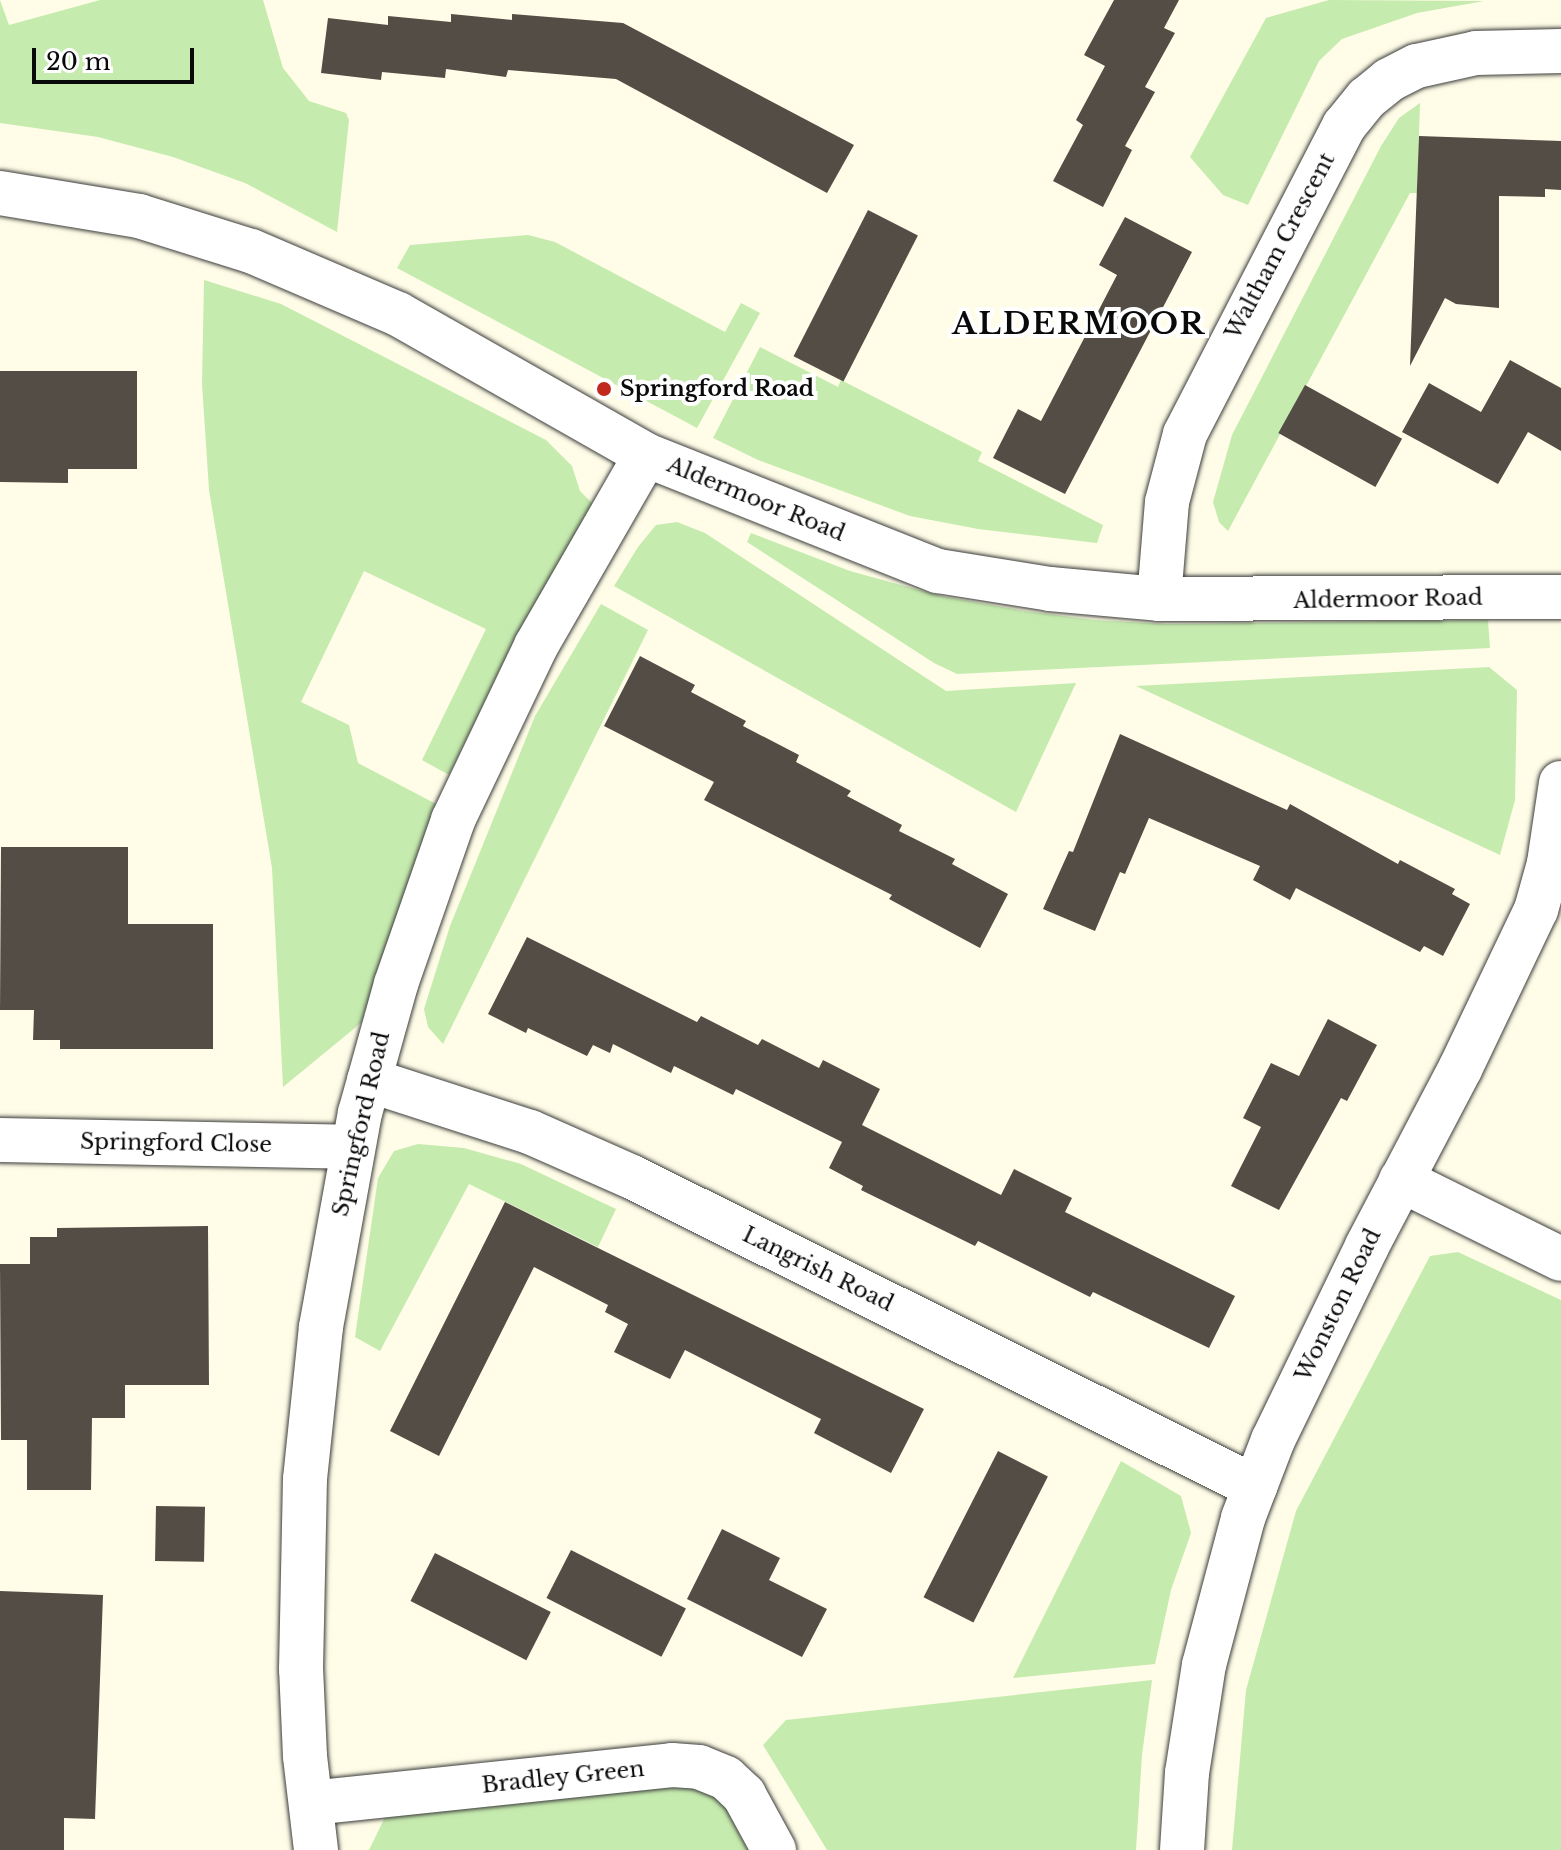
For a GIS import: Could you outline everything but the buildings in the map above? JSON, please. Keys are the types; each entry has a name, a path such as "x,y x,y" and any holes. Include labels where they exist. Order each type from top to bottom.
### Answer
{"street":[{"name":"Waltham Crescent","path":"1159,599 1167,502 1185,434 1344,126 1378,89 1417,66 1476,53 1561,51"},
{"name":"Aldermoor Road","path":"0,193 139,216 251,251 398,314 646,455 938,571 1050,589 1159,599 1561,597"},
{"name":"Springford Road","path":"316,1850 301,1669 305,1479 321,1327 353,1147 396,984 458,809 536,646 646,455"},
{"name":"Wonston Road","path":"1182,1850 1187,1773 1204,1665 1255,1487 1273,1440 1401,1180 1460,1069 1536,910 1549,863 1561,783"},
{"name":"Langrish Road","path":"369,1080 530,1132 632,1177 1255,1487"},
{"name":"Springford Close","path":"0,1140 353,1147"},
{"path":"1401,1180 1561,1259"},
{"name":"Bradley Green","path":"311,1803 672,1765 699,1767 726,1778 744,1795 774,1850"}],"green space":[{"path":"0,0 9,25 100,0 263,0 283,68 309,101 346,113 349,120 337,232 245,183 173,157 98,137 0,123"},
{"path":"1329,0 1484,1 1417,13 1342,39 1319,61 1248,205 1223,195 1190,157 1266,18"},
{"path":"1420,103 1417,193 1410,193 1228,531 1219,522 1213,502 1232,435 1381,146 1399,118"},
{"path":"528,235 555,242 725,332 741,303 760,313 697,428 397,268 410,245"},
{"path":"204,280 281,304 546,440 572,466 580,491 596,507 514,643 449,775 422,760 486,629 364,571 301,702 349,725 358,763 436,804 367,1018 283,1087 272,868 209,490 202,384"},
{"path":"760,347 838,387 841,380 982,452 978,461 1103,525 1097,543 978,529 910,516 758,460 713,438"},
{"path":"677,522 705,533 946,691 1076,683 1016,812 614,586 656,525"},
{"path":"751,533 850,571 941,596 1025,611 1095,620 1167,624 1488,620 1490,648 957,674 934,663 747,542"},
{"path":"601,604 648,630 443,1044 428,1027 424,1009 450,926 535,716"},
{"path":"1489,667 1517,690 1515,800 1500,855 1136,686"},
{"path":"418,1144 464,1148 521,1164 616,1209 598,1247 469,1184 380,1351 355,1337 378,1178 394,1151"},
{"path":"1458,1252 1561,1300 1561,1850 1232,1850 1246,1690 1296,1511 1430,1256"},
{"path":"1121,1461 1181,1496 1191,1533 1171,1590 1155,1664 1013,1678"},
{"path":"1152,1680 1142,1755 1136,1850 827,1850 763,1745 786,1720"},
{"path":"672,1780 721,1799 754,1850 369,1850 387,1813"}],"place":[{"name":"Springford Road","path":"604,389"}],"district":[{"name":"ALDERMOOR","path":"1079,324"}]}
